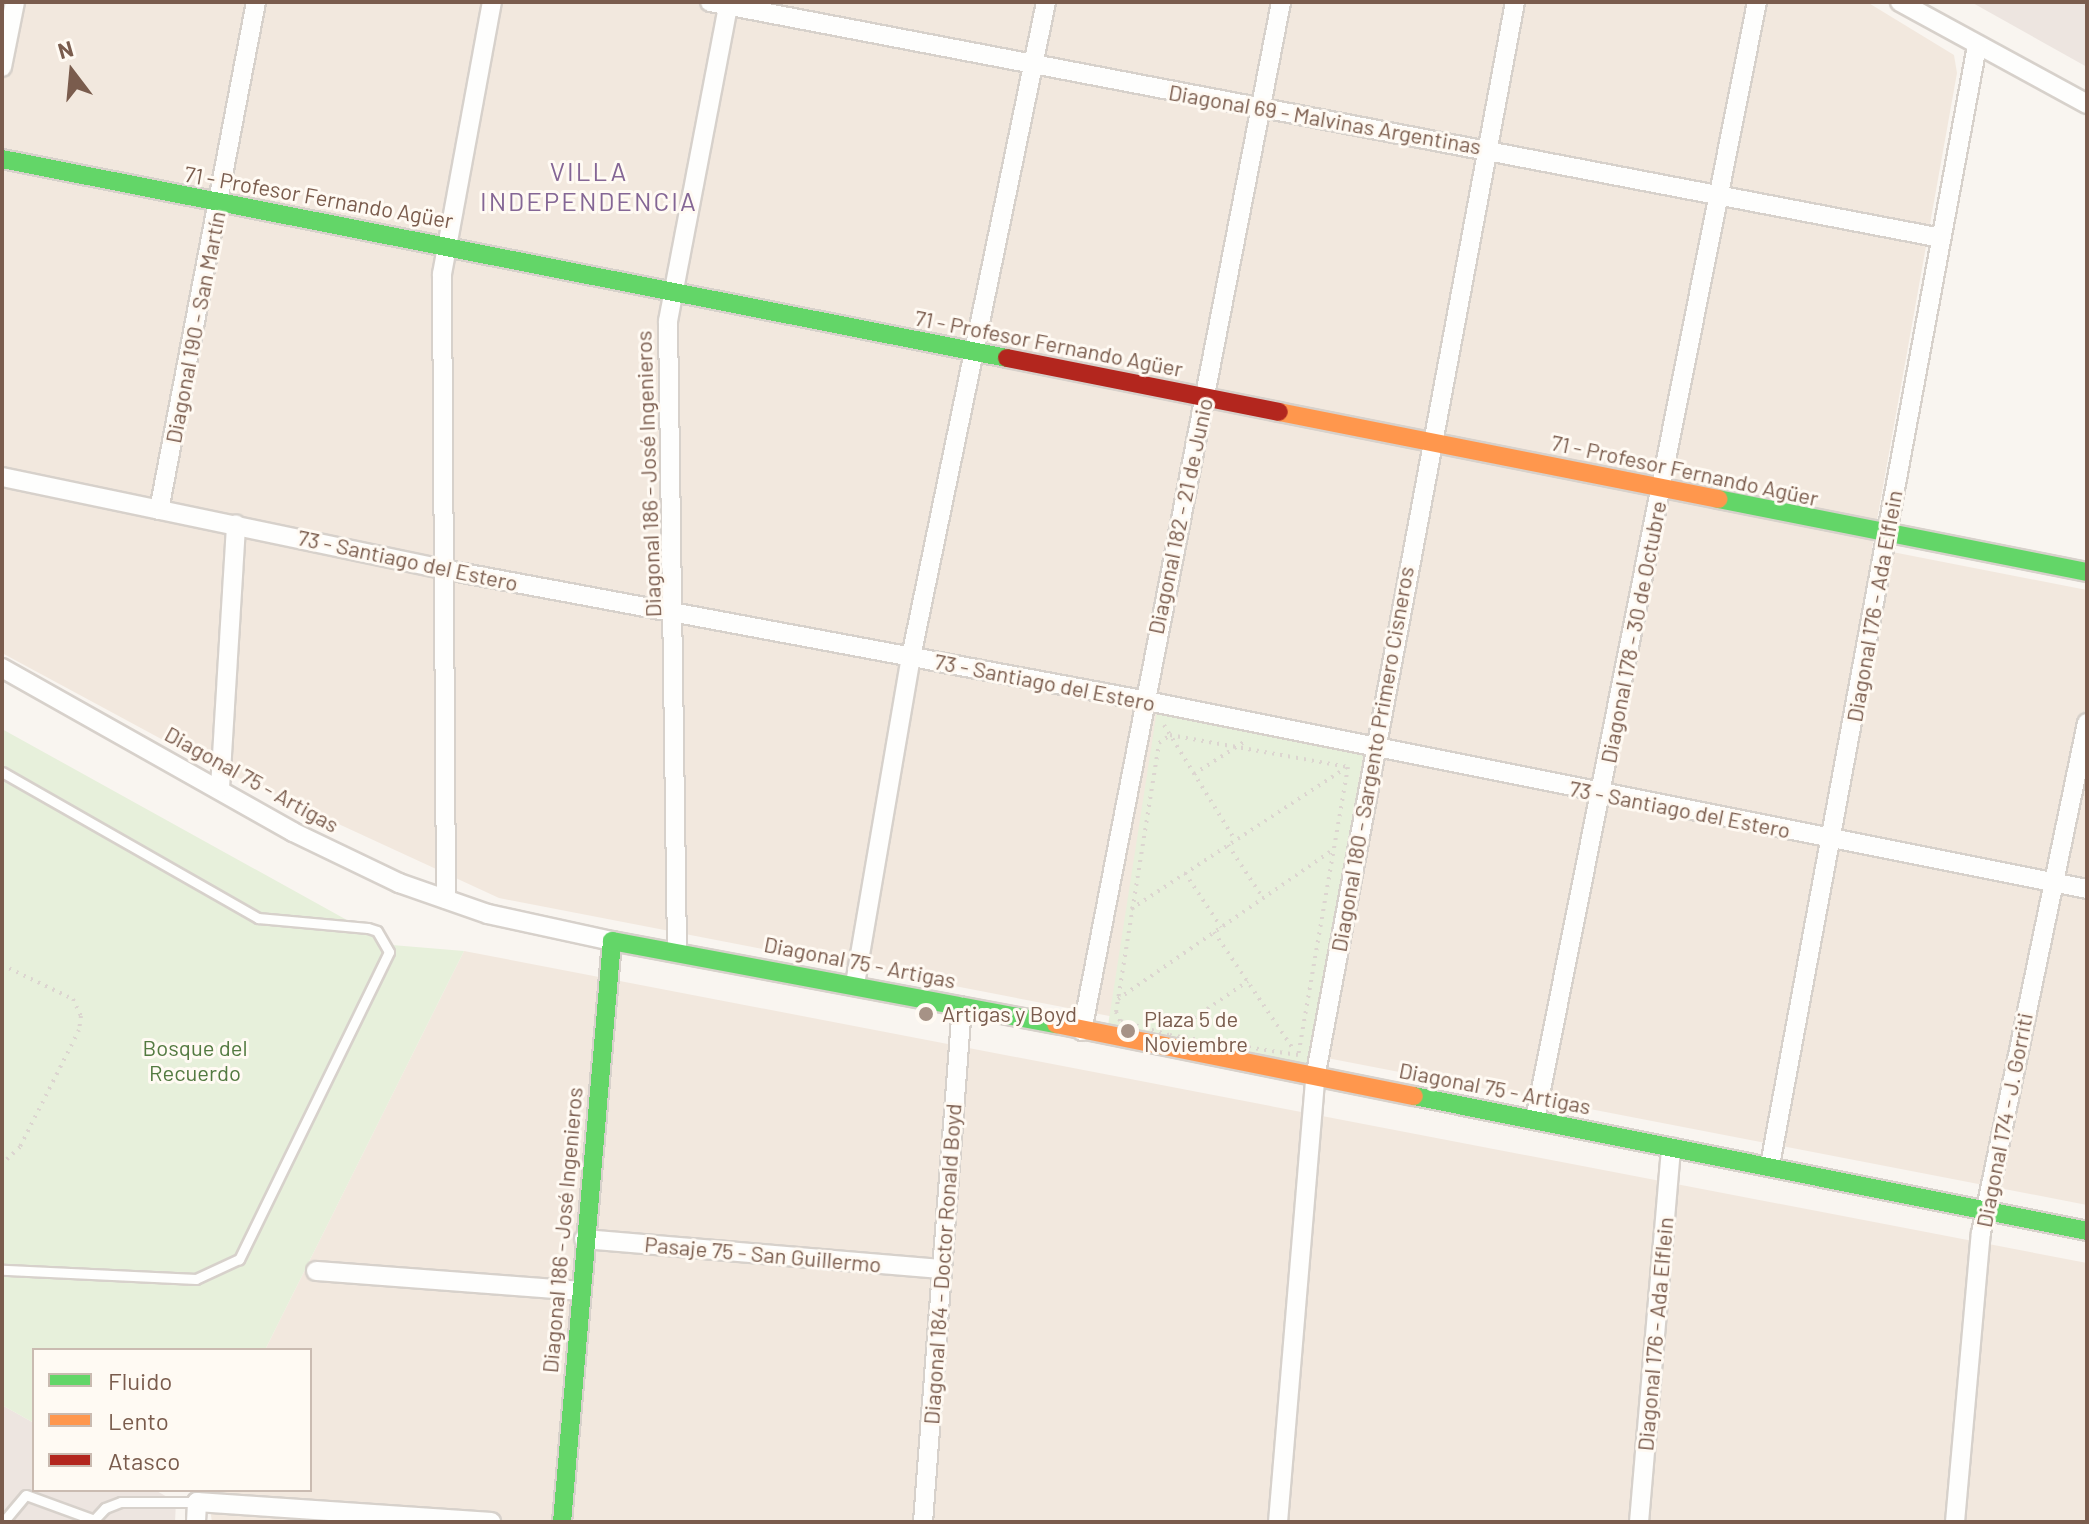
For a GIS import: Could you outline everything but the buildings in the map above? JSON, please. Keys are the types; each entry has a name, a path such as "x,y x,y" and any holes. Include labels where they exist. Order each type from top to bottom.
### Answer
{"street":[{"path":"2,67 15,2"},
{"name":"Diagonal 190 - San Martín","path":"159,510 220,205 256,2"},
{"path":"446,899 445,244 492,2"},
{"path":"855,984 911,657 1046,2"},
{"name":"Diagonal 182 - 21 de Junio","path":"1082,1031 1142,700 1281,2"},
{"name":"Diagonal 180 - Sargento Primero Cisneros","path":"1278,1522 1315,1078 1373,745 1484,148 1515,2"},
{"name":"Diagonal 178 - 30 de Octubre","path":"1535,1120 1602,795 1716,198 1757,2"},
{"path":"1900,2 2087,104"},
{"name":"Diagonal 69 - Malvinas Argentinas","path":"722,3 1033,66 1484,148 1716,198 1941,238"},
{"name":"Diagonal 186 - José Ingenieros","path":"677,951 676,613 670,292 722,3"},
{"name":"Diagonal 176 - Ada Elflein","path":"1770,1165 1977,46"},
{"name":"71 - Profesor Fernando Agüer","path":"2,159 220,205 445,244 670,292 1888,536 2087,572"},
{"name":"73 - Santiago del Estero","path":"2,477 447,570 1142,700 1373,745 1602,795 2087,889"},
{"path":"220,788 236,524"},
{"name":"Diagonal 75 - Artigas","path":"2,668 220,788 293,832 399,883 446,899 612,941 855,984 2087,1231"},
{"name":"Diagonal 174 - J. Gorriti","path":"1955,1522 1985,1211 2087,723"},
{"name":"Diagonal 186 - José Ingenieros","path":"562,1522 579,1291 612,941"},
{"name":"Diagonal 184 - Doctor Ronald Boyd","path":"923,1522 962,1006"},
{"name":"Diagonal 176 - Ada Elflein","path":"1639,1522 1671,1147"},
{"name":"Pasaje 75 - San Guillermo","path":"584,1239 941,1269"},
{"path":"316,1271 579,1291"},
{"path":"196,1522 197,1502 491,1522"}],"lane":[{"path":"2,772 258,918 368,928 377,931 389,952 239,1259 196,1279 2,1270"},
{"path":"3,1522 26,1495 92,1521 121,1502 197,1502"}],"path":[{"path":"1161,719 1235,840"},
{"path":"1298,1055 1169,1035 1120,1021 1118,999 1159,743 1170,735 1348,767"},
{"path":"1194,774 1252,737"},
{"path":"1131,909 1348,767"},
{"path":"1298,1055 1348,767"},
{"path":"1228,845 1263,898"},
{"path":"1118,999 1334,849"},
{"path":"1185,873 1221,927"},
{"path":"1214,932 1298,1055"},
{"path":"2,965 73,999 81,1016 79,1030 20,1147 2,1164"},
{"path":"1169,1035 1248,981"}],"shaded area":[{"path":"2,2 1867,2 1954,55 1957,73 1872,548 2087,590 2087,1205 499,898 202,761 2,653"},
{"path":"1971,2 2087,2 2087,67"},
{"path":"464,951 2087,1263 2087,1522 212,1522 207,1492 312,1492 312,1348 266,1348"},
{"path":"2,1405 32,1422 32,1492 158,1492 176,1502 175,1522 2,1522"}],"green space":[{"path":"1157,710 1364,750 1308,1069 1107,1032"},
{"name":"Bosque del Recuerdo","path":"2,729 392,945 464,951 266,1348 32,1348 32,1422 2,1405"}],"traffic: fast":[{"path":"2,159 1007,358"},
{"path":"1718,499 2087,572"},
{"path":"562,1522 612,941 1056,1024"},
{"path":"1414,1096 2087,1231"}],"traffic: slow":[{"path":"1279,412 1718,499"},
{"path":"1056,1024 1414,1096"}],"traffic: jam":[{"path":"1007,358 1279,412"}],"place":[{"name":"Artigas y Boyd","path":"926,1014"},
{"name":"Plaza 5 de Noviembre","path":"1128,1031"}],"district":[{"name":"VILLA INDEPENDENCIA","path":"589,186"}]}
